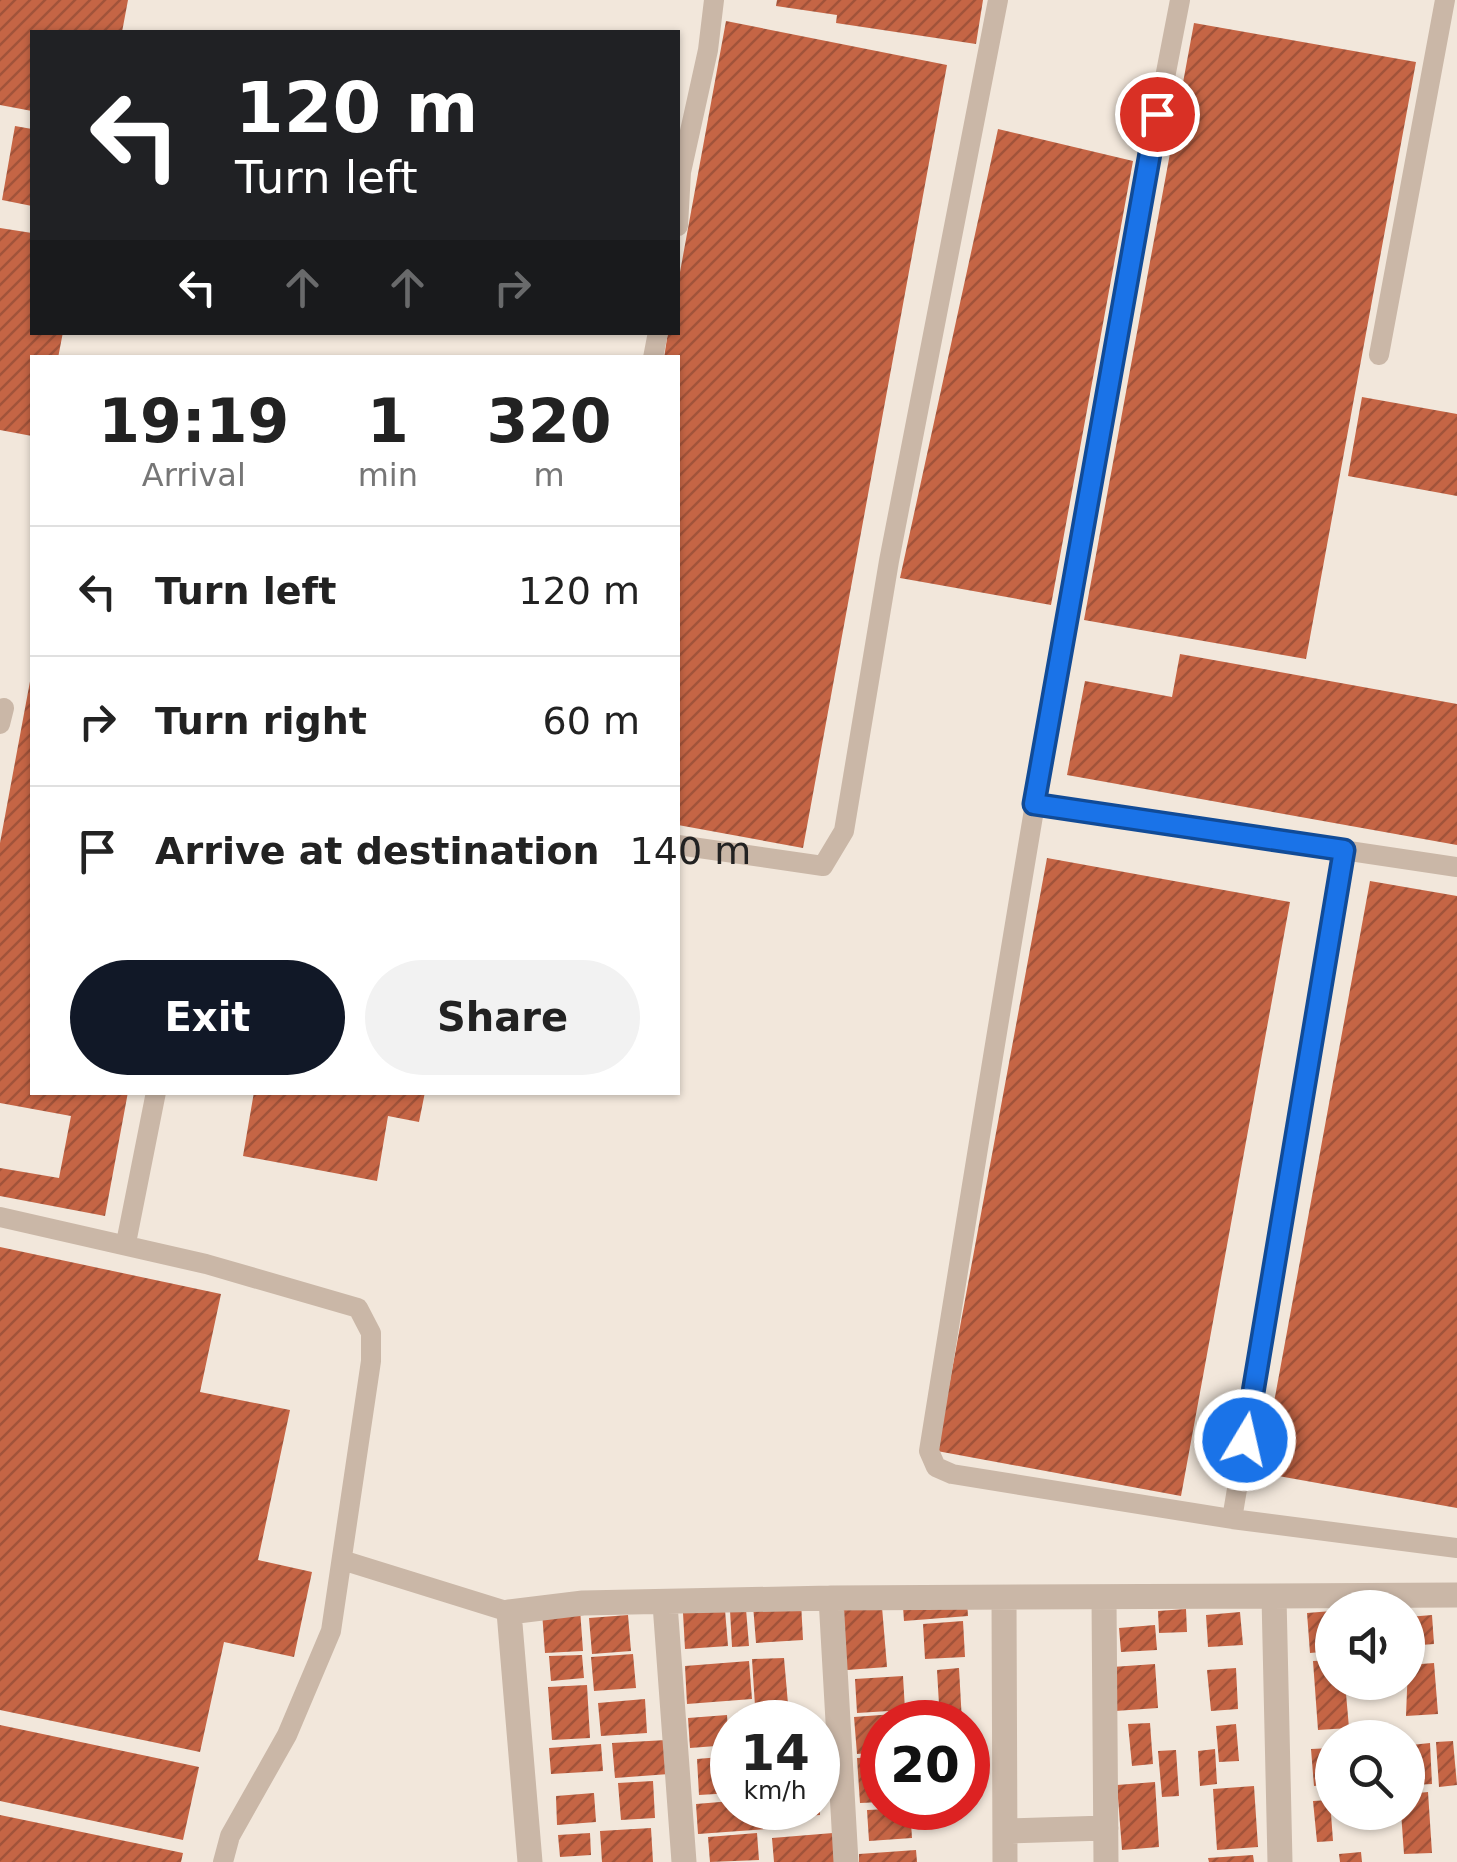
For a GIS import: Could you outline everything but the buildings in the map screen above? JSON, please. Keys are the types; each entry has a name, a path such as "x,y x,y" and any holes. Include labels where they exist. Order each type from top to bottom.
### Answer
{"street":[{"path":"530,1862 509,1612 583,1603 830,1598 1457,1596"},
{"path":"1274,1597 1280,1862"},
{"path":"830,1598 846,1862"},
{"path":"1004,1599 1004,1862"},
{"path":"1104,1599 1106,1862"},
{"path":"665,1604 684,1862"},
{"path":"1005,1832 1106,1828"}],"lane":[{"path":"680,190 714,0"},
{"path":"680,845 823,866 844,830 889,562 998,0"},
{"path":"1180,0 1142,184 1034,804 929,1451 936,1468 952,1474 1232,1519 1457,1548"},
{"path":"1380,356 1445,0"},
{"path":"1034,804 1457,867"},
{"path":"1232,1519 1344,850"},
{"path":"126,1244 155,1095"},
{"path":"0,1217 126,1244 358,1308 371,1334 371,1361 331,1631 286,1735 230,1836 223,1862"},
{"path":"342,1560 509,1612"}],"route":[{"path":"1157,114 1034,804 1344,850 1245,1440"}]}
